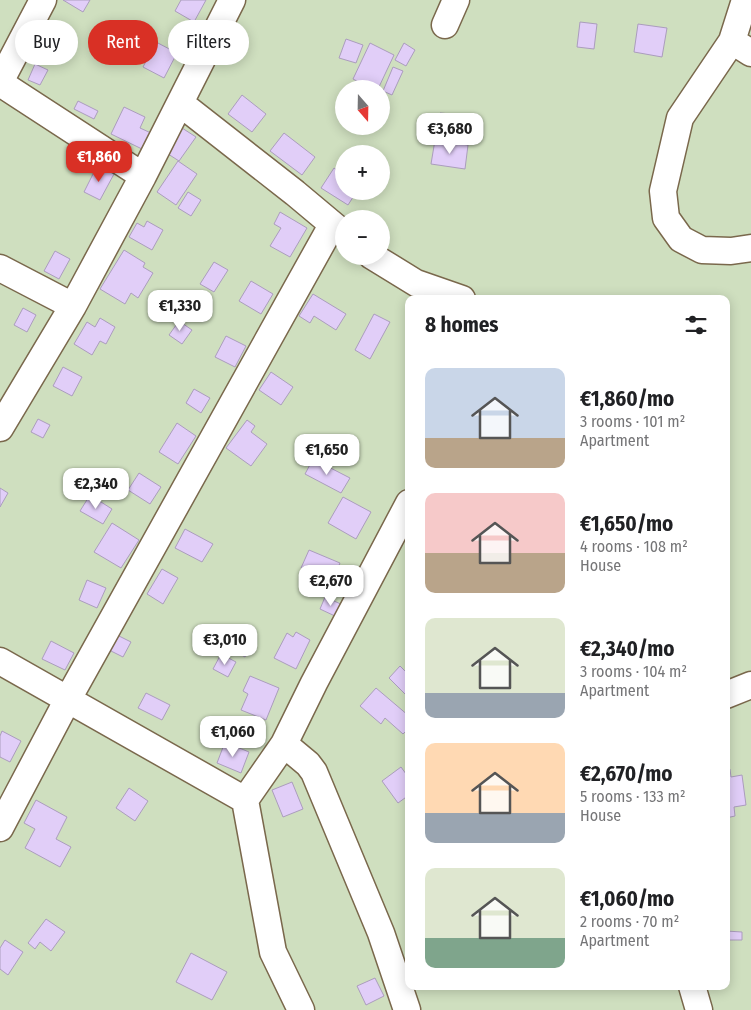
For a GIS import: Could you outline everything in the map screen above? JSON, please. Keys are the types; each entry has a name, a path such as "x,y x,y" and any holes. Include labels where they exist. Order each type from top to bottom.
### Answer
{"street":[{"path":"43,0 0,82 143,176"},
{"path":"0,428 73,306 143,176 232,0"},
{"path":"446,25 456,0"},
{"path":"745,0 741,47 680,118 663,191 666,218 681,239 702,250 731,251 751,248"},
{"path":"180,103 295,193 335,227"},
{"path":"0,828 68,699 335,235"},
{"path":"387,265 416,283 450,295"},
{"path":"0,268 73,306"},
{"path":"301,1010 272,952 245,800 284,744 405,511"},
{"path":"0,661 245,800"},
{"path":"730,693 751,685"},
{"path":"284,744 308,764 314,772 381,933 407,1010"},
{"path":"693,990 698,1010"}],"green space":[{"path":"0,0 751,0 751,1010 0,1010"}],"building":[{"path":"63,0 90,0 83,12"},
{"path":"181,0 206,0 195,20 191,20 175,11"},
{"path":"580,22 597,24 594,49 577,47"},
{"path":"638,24 667,28 662,57 634,52"},
{"path":"346,39 363,45 356,63 339,58"},
{"path":"158,43 168,48 168,65 171,65 164,78 143,67 144,65 158,65"},
{"path":"370,43 394,55 382,80 353,79"},
{"path":"404,43 415,50 406,66 395,60"},
{"path":"35,65 48,70 40,85 28,80"},
{"path":"393,67 403,71 392,95 390,94 390,80 388,80"},
{"path":"242,95 266,114 252,132 228,114"},
{"path":"78,101 98,111 94,119 74,109"},
{"path":"124,107 145,117 140,128 151,133 142,149 111,134"},
{"path":"440,113 473,116 470,139 438,136"},
{"path":"182,128 196,137 179,161 165,152"},
{"path":"284,133 315,157 302,175 270,151"},
{"path":"435,140 468,145 465,169 431,164"},
{"path":"178,161 197,174 176,205 157,192"},
{"path":"97,166 114,174 100,200 84,192"},
{"path":"334,168 335,197 321,188"},
{"path":"188,192 201,200 191,216 178,208"},
{"path":"340,200 351,200 348,205"},
{"path":"280,212 307,228 290,257 270,246 281,228 274,224"},
{"path":"147,221 163,230 152,250 129,237 137,223 144,227"},
{"path":"124,250 145,263 143,267 153,273 138,298 131,293 125,304 100,289"},
{"path":"55,251 70,259 59,279 44,271"},
{"path":"214,262 228,270 214,292 200,284"},
{"path":"251,281 273,294 261,314 239,301"},
{"path":"313,294 346,314 336,330 314,316 310,323 299,316"},
{"path":"23,308 36,315 27,332 14,325"},
{"path":"374,314 390,322 370,359 355,350"},
{"path":"100,318 115,327 106,344 100,341 92,355 74,344 87,322 95,327"},
{"path":"179,321 192,330 182,344 169,335"},
{"path":"226,336 246,346 235,367 215,357"},
{"path":"63,367 82,377 72,396 53,386"},
{"path":"271,372 293,387 281,405 259,390"},
{"path":"194,389 210,398 201,413 186,403"},
{"path":"38,419 50,425 43,438 31,432"},
{"path":"247,420 255,426 251,432 267,444 251,466 226,448"},
{"path":"177,423 196,436 178,464 159,452"},
{"path":"313,459 350,478 341,493 305,474"},
{"path":"139,473 161,487 150,504 128,490"},
{"path":"0,488 8,493 0,507"},
{"path":"90,495 112,509 103,524 80,511"},
{"path":"343,497 371,512 356,539 328,523"},
{"path":"112,523 139,540 121,568 94,552"},
{"path":"185,529 213,544 202,562 175,548"},
{"path":"309,550 340,563 332,581 301,568"},
{"path":"162,569 178,578 163,604 147,594"},
{"path":"87,580 106,588 97,608 79,600"},
{"path":"325,597 343,605 337,617 320,609"},
{"path":"237,627 255,637 245,657 226,646"},
{"path":"296,632 310,640 296,669 274,658 287,633 293,637"},
{"path":"117,635 131,642 123,657 109,650"},
{"path":"51,641 74,653 65,670 42,659"},
{"path":"221,654 236,662 228,677 213,669"},
{"path":"400,666 405,671 405,694 389,678"},
{"path":"250,676 279,688 266,720 241,710 248,694 243,691"},
{"path":"376,688 405,713 405,732 403,734 385,718 381,724 360,706"},
{"path":"146,693 170,705 162,720 138,708"},
{"path":"2,731 21,741 10,762 0,757 0,736"},
{"path":"225,742 249,752 241,773 217,763"},
{"path":"401,767 405,772 405,798 398,803 382,781"},
{"path":"730,769 731,777 742,775 746,805 734,807 735,816 730,817"},
{"path":"292,782 303,809 283,817 272,790"},
{"path":"129,788 148,801 135,821 116,808"},
{"path":"36,800 67,817 56,839 71,847 60,867 25,848 35,829 24,823"},
{"path":"46,919 65,932 51,951 40,942 35,949 28,943"},
{"path":"730,931 742,932 742,940 730,940"},
{"path":"5,940 23,952 8,975 0,969 0,948"},
{"path":"191,953 227,972 212,1000 176,982"},
{"path":"375,978 384,996 366,1005 357,986"}]}
